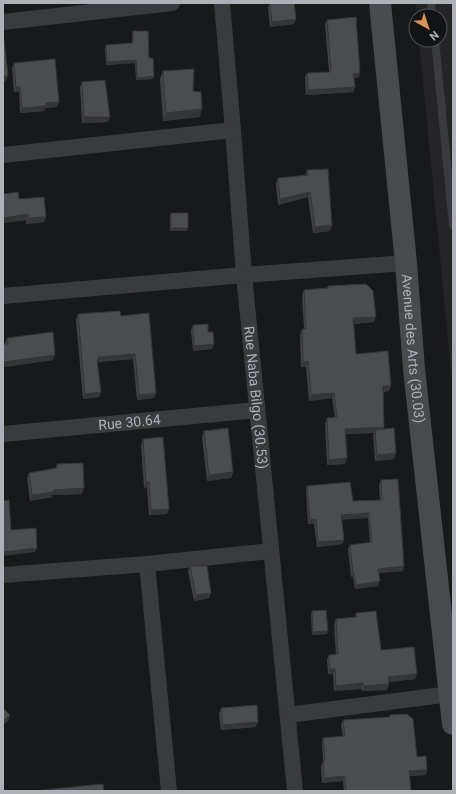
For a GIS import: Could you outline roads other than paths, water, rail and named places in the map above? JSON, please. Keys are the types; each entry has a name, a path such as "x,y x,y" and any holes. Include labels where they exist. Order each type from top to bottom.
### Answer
{"street":[{"path":"3,22 172,3"},
{"name":"Rue Naba Bilgo (30.53)","path":"222,3 256,410 296,791"},
{"name":"Avenue des Arts (30.03)","path":"380,3 406,263 414,369 453,724"},
{"path":"3,155 233,130"},
{"path":"3,296 244,275 406,263"},
{"name":"Rue 30.64","path":"3,434 256,410"},
{"path":"3,575 147,564 271,551"},
{"path":"147,564 168,791"},
{"path":"288,715 450,694"}],"lane":[{"path":"435,48 453,225"}]}
